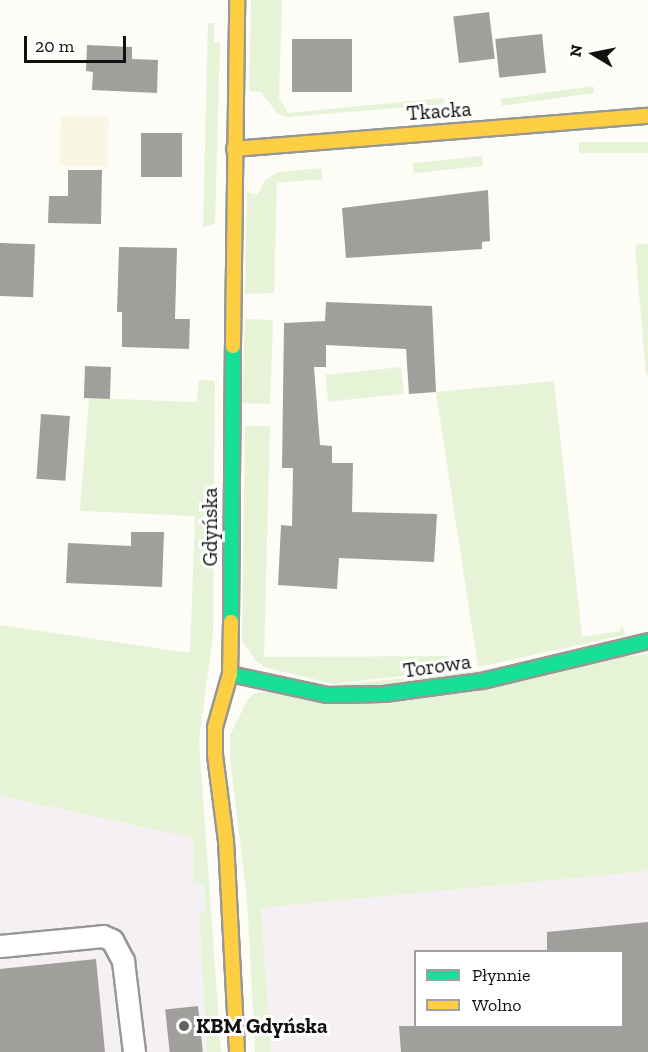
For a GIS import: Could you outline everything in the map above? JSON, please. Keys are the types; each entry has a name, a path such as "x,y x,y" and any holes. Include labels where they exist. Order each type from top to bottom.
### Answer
{"street":[{"name":"Gdyńska","path":"237,0 230,674 215,727 215,755 226,841 237,1052"},
{"name":"Tkacka","path":"234,149 648,116"},
{"name":"Torowa","path":"230,674 327,695 384,694 482,681 648,640"}],"lane":[{"path":"0,946 94,936 112,940 123,961 134,1052"}],"shaded area":[{"path":"61,115 109,117 107,167 59,165"},
{"path":"0,796 193,838 193,882 204,885 206,910 199,914 207,1052 0,1052"},
{"path":"648,871 648,1052 271,1052 261,908"}],"green space":[{"path":"251,0 282,0 279,98 288,113 443,98 444,104 288,117 277,113 261,92 249,91"},
{"path":"208,23 214,23 214,42 220,43 215,224 203,227"},
{"path":"593,86 594,93 502,106 501,99"},
{"path":"579,142 648,142 648,153 579,153"},
{"path":"482,156 483,166 413,173 412,163"},
{"path":"321,168 323,179 277,183 274,293 245,294 247,192 257,195 265,180 279,172"},
{"path":"648,243 648,375 646,375 635,245"},
{"path":"245,319 273,320 270,404 242,403"},
{"path":"401,367 404,394 328,402 325,375"},
{"path":"199,380 215,381 213,635 199,740 221,1052 207,1052 199,914 206,910 204,885 193,882 193,838 0,796 0,625 190,653 195,516 80,511 89,398 197,402"},
{"path":"554,381 582,637 620,631 622,625 625,635 478,667 436,392"},
{"path":"245,426 270,426 264,657 448,656 446,671 333,684 264,667 255,660 242,640"},
{"path":"648,654 648,871 261,908 271,1052 255,1052 247,899 230,759 230,735 248,699 255,693"}],"building":[{"path":"489,12 495,59 459,63 453,16"},
{"path":"542,34 546,73 499,78 495,39"},
{"path":"292,39 352,39 352,92 292,92"},
{"path":"87,45 132,47 132,59 158,60 157,93 92,90 93,72 86,71"},
{"path":"141,133 182,133 182,177 141,177"},
{"path":"68,170 102,170 101,224 48,223 49,196 68,196"},
{"path":"488,190 490,241 482,242 482,249 346,258 342,208"},
{"path":"0,243 35,244 33,297 0,296"},
{"path":"119,247 177,248 175,319 190,319 189,349 122,347 122,312 117,312"},
{"path":"326,302 432,306 436,392 409,394 406,349 326,345 326,367 314,367 320,445 332,446 332,463 353,463 352,512 437,514 434,562 339,558 337,589 278,585 281,525 292,526 293,468 282,468 284,323 325,321"},
{"path":"85,366 111,367 110,399 84,398"},
{"path":"41,414 70,416 65,481 36,479"},
{"path":"131,532 164,532 162,587 66,583 68,543 131,546"},
{"path":"648,922 648,1052 401,1052 399,1026 414,1026 414,1028 624,1028 624,950 547,950 547,932"},
{"path":"96,959 105,1052 0,1052 0,969"},
{"name":"KBM Gdyńska","path":"198,1006 203,1052 170,1052 165,1009"}],"traffic: fast":[{"path":"231,622 233,346"},
{"path":"230,674 327,695 384,694 482,681 648,641"}],"traffic: slow":[{"path":"233,346 237,0"},
{"path":"234,149 648,116"},
{"path":"231,622 230,674 215,727 215,755 226,841 237,1052"}],"place":[{"name":"KBM Gdyńska","path":"184,1026"}]}
